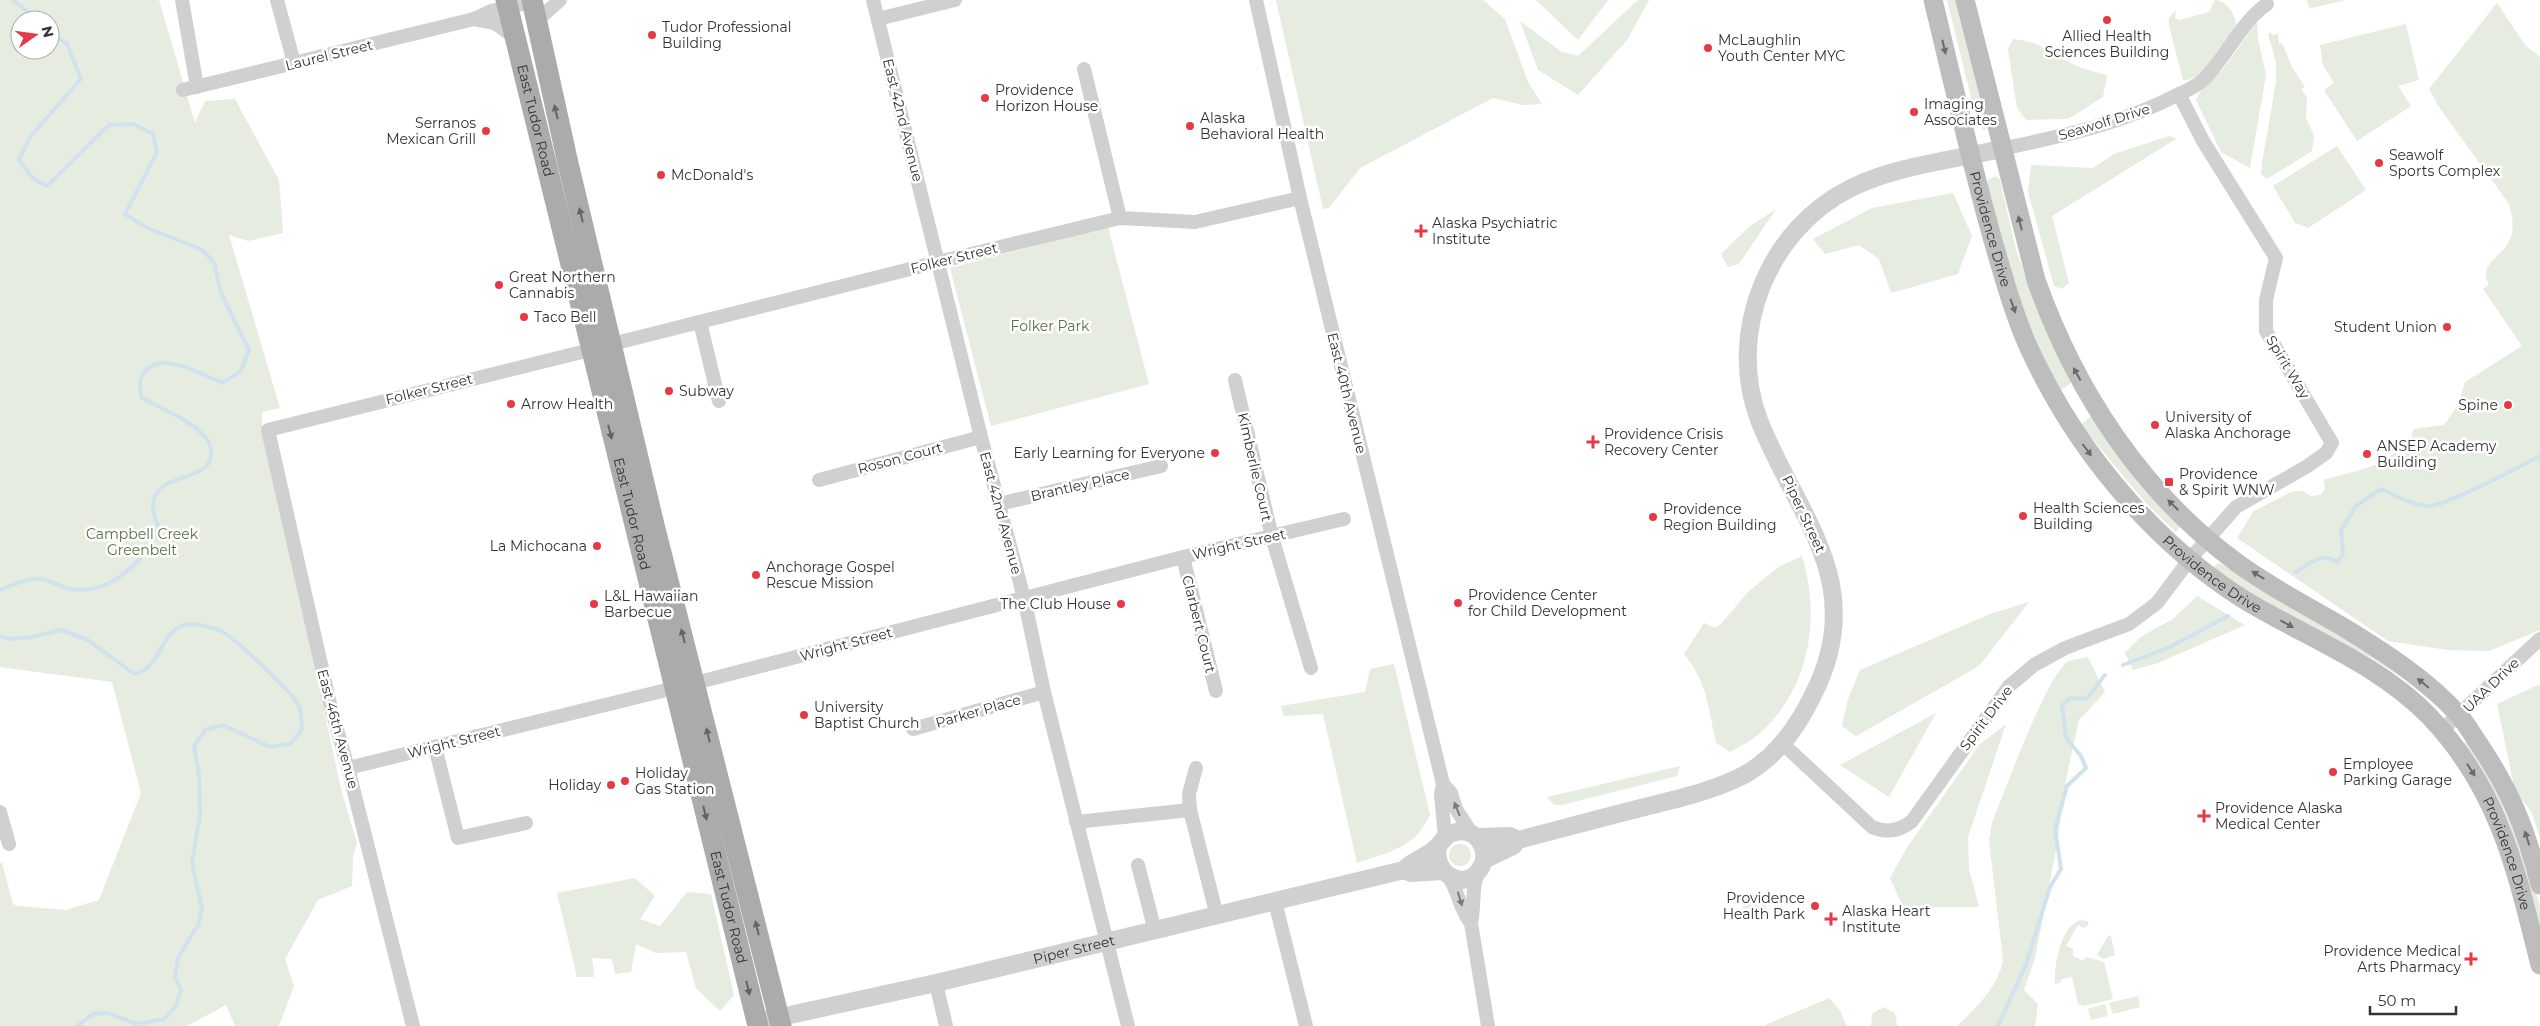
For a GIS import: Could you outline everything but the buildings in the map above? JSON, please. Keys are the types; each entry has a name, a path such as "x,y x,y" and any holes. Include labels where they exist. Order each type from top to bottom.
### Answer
{"main road":[{"name":"Providence Drive","path":"1933,0 1970,156 2011,301 2028,345 2056,402 2083,444 2130,503 2190,559 2242,598 2369,669 2406,696 2429,717 2469,768 2506,837 2540,965"},
{"name":"Providence Drive","path":"1965,0 2001,149 2036,280 2050,319 2068,359 2116,439 2161,494 2237,562 2401,664 2459,716 2498,772 2516,808 2540,885"},
{"name":"East Tudor Road","path":"532,1 626,403 780,1021"},
{"name":"East Tudor Road","path":"507,4 674,688 752,1025"},
{"path":"578,298 587,304 598,333 612,344"},
{"path":"590,350 599,352 602,355 615,399 626,403"}],"street":[{"path":"182,0 197,87"},
{"path":"278,0 294,63"},
{"path":"537,26 542,16 560,0"},
{"name":"East 42nd Avenue","path":"874,0 981,436 1024,598 1044,692 1128,1026"},
{"path":"878,19 954,0"},
{"name":"East 40th Avenue","path":"1256,0 1300,198 1443,784 1441,795 1441,842"},
{"name":"Laurel Street","path":"183,90 474,20 507,4 532,1"},
{"name":"Seawolf Drive","path":"2001,149 2110,122 2159,105 2202,82 2262,7"},
{"name":"Laurel Street","path":"474,20 499,24 514,37"},
{"path":"1084,69 1120,218"},
{"name":"Spirit Way","path":"2179,94 2203,142 2276,258 2265,309 2266,331 2332,443 2326,453 2306,467 2236,507 2208,538"},
{"name":"Piper Street","path":"752,1025 780,1021 1404,870 1411,873 1445,873 1467,878 1481,866 1513,846 1518,840 1694,795 1745,774 1766,760 1782,743 1807,708 1826,668 1832,628 1832,594 1822,550 1758,418 1749,382 1746,358 1750,325 1759,288 1773,262 1791,237 1814,213 1844,192 1880,176 2001,149"},
{"name":"Folker Street","path":"612,344 1120,218 1195,222 1300,198"},
{"path":"700,322 719,401"},
{"name":"Folker Street","path":"268,430 590,350"},
{"name":"Kimberlie Court","path":"1235,380 1272,537 1311,668"},
{"name":"East 46th Avenue","path":"268,430 330,704 413,1026"},
{"name":"Roson Court","path":"820,480 981,436"},
{"name":"Brantley Place","path":"999,504 1161,466"},
{"name":"Wright Street","path":"348,768 695,683 1183,557 1344,519"},
{"name":"Spirit Drive","path":"1782,743 1872,827 1880,830 1899,830 1912,821 2009,686 2034,665 2065,648 2128,624 2157,603 2208,538"},
{"name":"Clarbert Court","path":"1183,557 1216,691"},
{"name":"UAA Drive","path":"2441,731 2540,639"},
{"name":"Parker Place","path":"913,729 1044,692"},
{"path":"435,747 458,838 526,823"},
{"path":"1196,768 1189,794 1190,810 1217,916"},
{"name":"East 40th Avenue","path":"1443,784 1451,793 1456,809 1474,836"},
{"path":"1076,822 1190,810"},
{"path":"0,812 9,844"},
{"name":"Piper Street","path":"1404,870 1409,863 1455,832 1474,836 1510,836 1518,840"},
{"path":"1474,836 1484,848 1481,866 1474,882 1473,913 1470,923 1488,1026"},
{"path":"1441,842 1437,860 1455,886 1464,915 1470,923"},
{"path":"1138,865 1155,931"},
{"path":"1275,902 1306,1026"},
{"path":"936,983 946,1026"}],"green space":[{"name":"Campbell Creek Greenbelt","path":"0,0 159,0 195,123 205,101 235,99 279,180 283,233 248,241 229,235 280,408 262,412 262,427 342,793 357,843 353,856 352,886 318,900 285,959 294,986 279,1026 235,1026 226,1005 187,1026 0,1026 0,863 2,863 13,904 17,906 66,910 99,900 141,793 112,682 0,667"},
{"path":"1276,0 1483,0 1505,19 1528,82 1542,104 1523,105 1493,98 1360,168 1329,208 1323,209"},
{"path":"1536,0 1608,0 1578,40"},
{"path":"1638,0 1649,0 1627,40 1578,95 1538,70 1520,21 1562,52 1578,56"},
{"path":"1947,0 1960,0 1989,127 1984,130 1978,126"},
{"path":"2215,0 2224,3 2230,9 2235,18 2236,27 2213,60 2198,75 2183,80 2169,26 2169,18 2176,10 2175,18 2179,20 2209,12"},
{"path":"2307,0 2346,0 2312,8 2309,7"},
{"path":"2497,3 2525,45 2540,57 2540,630 2489,651 2448,650 2388,641 2237,538 2254,511 2293,491 2302,491 2311,496 2320,495 2325,489 2324,480 2364,469 2386,459 2412,436 2413,429 2444,425 2458,405 2465,382 2522,346 2483,289 2489,285 2486,271 2492,261 2507,245 2512,235 2509,204 2439,107 2429,89"},
{"path":"2257,22 2258,39 2266,75 2250,168 2221,152 2196,100 2201,91 2224,68"},
{"path":"2406,24 2419,80 2398,86 2411,106 2357,141 2324,90 2334,83 2323,65 2320,45"},
{"path":"2271,32 2272,35 2278,34 2279,44 2282,43 2292,67 2305,87 2301,89 2307,98 2306,118 2314,136 2312,151 2267,179 2261,174 2262,163 2276,82 2276,62 2268,34"},
{"path":"2013,39 2040,46 2077,66 2107,75 2103,97 2068,119 2026,120 2017,108 2008,49"},
{"path":"2169,136 2176,139 2052,216 2069,283 2062,289 2054,286 2028,192 2031,165 2093,168 2114,154"},
{"path":"2337,146 2366,190 2308,228 2295,223 2273,186"},
{"path":"1996,176 2000,180 2016,250 2040,315 2072,382 2059,392 2019,302 1987,187 1988,180"},
{"path":"1953,193 1972,236 1958,274 1891,293 1879,259 1859,245 1825,254 1813,239 1872,208"},
{"path":"1776,209 1739,264 1728,267 1721,254 1749,227"},
{"name":"Folker Park","path":"1108,227 1149,384 991,426 950,268"},
{"path":"2092,415 2182,524 2176,532 2145,502 2081,425"},
{"path":"1802,556 1808,580 1810,628 1807,651 1800,674 1790,696 1776,716 1756,737 1730,752 1716,743 1703,686 1684,654 1704,623 1715,628 1721,624 1749,591 1780,566"},
{"path":"2220,563 2360,646 2412,684 2436,705 2401,677 2373,659 2303,622 2274,611 2214,569 2216,564"},
{"path":"2197,596 2245,625 2158,663 2133,670 2125,653 2142,636 2173,619"},
{"path":"2029,602 1979,666 1856,736 1842,726 1848,699 1860,670 1990,614"},
{"path":"2088,657 2105,692 2079,720 2066,779 2057,845 2035,958 2024,990 2038,1004 2035,1026 1957,1026 1986,996 1997,978 2003,960 1989,840 1992,823 2038,710 2050,687 2060,670 2069,661"},
{"path":"1394,664 1430,815 1417,835 1409,842 1390,852 1357,863 1323,714 1284,716 1281,706 1365,692 1370,669"},
{"path":"2540,684 2540,838 2531,811 2515,791 2497,704"},
{"path":"1936,713 1889,797 1840,765"},
{"path":"2006,724 1968,837 1969,869 1979,907 1903,907 1890,878 1906,849 1980,744"},
{"path":"2466,741 2487,769 2529,863 2540,907 2540,937 2509,824 2497,799 2464,744"},
{"path":"1680,766 1677,776 1562,805 1554,805 1547,797"},
{"path":"1460,844 1468,847 1471,855 1468,863 1460,866 1452,863 1449,855 1452,847"},
{"path":"635,878 655,896 640,919 660,926 687,892 711,894 734,995 720,1011 696,988 686,952 656,953 636,944 631,972 615,974 612,959 592,958 594,977 577,977 557,893"},
{"path":"1755,897 1764,900 1767,909 1764,918 1755,921 1746,918 1743,909 1746,900"},
{"path":"2080,920 2088,921 2088,925 2084,928 2078,925 2066,946 2073,949 2073,956 2083,961 2086,957 2104,962 2113,999 2084,1006 2078,1004 2072,977 2062,979 2060,983 2055,984 2057,958 2063,939 2073,924"},
{"path":"2108,936 2111,936 2115,955 2104,959 2097,955"},
{"path":"2138,996 2140,1007 2113,1014 2109,1003"},
{"path":"1829,998 1839,1009 1847,1026 1763,1026"},
{"path":"2105,1004 2108,1016 2091,1020 2088,1009"},
{"path":"1883,1007 1895,1013 1897,1026 1871,1026 1872,1014"}],"waterway":[{"path":"13,0 26,10"},
{"path":"0,590 20,582 36,579 70,589 84,590 112,581 124,574 135,564 145,552 159,528 153,508 156,495 164,486 201,470 209,463 211,451 209,442 194,427 180,417 141,397 141,378 148,369 157,364 167,363 191,369 222,383 241,371 249,350 221,293 214,263 203,250 145,227 125,214 157,152 153,134 133,124 109,125 47,186 33,178 19,160 30,137 81,79 67,44 60,38"},
{"path":"2296,572 2321,558 2332,559 2337,562 2343,554 2341,530 2356,506 2381,489 2416,504 2436,505 2483,485 2540,456"},
{"path":"2123,665 2170,647 2228,616"},
{"path":"0,636 10,639 32,637 61,630 88,640 134,674 143,671 150,665 171,634 178,628 188,624 209,627 228,635 250,654 286,690 301,711 302,729 290,744 270,747 223,725 205,730 194,746 199,775 200,815 192,863 202,909 198,925 178,958 175,977 181,990 176,1006 164,1019 137,1024 108,1013 93,1014 77,1026"},
{"path":"1998,1026 2027,962 2050,887 2061,869 2055,829 2067,786 2086,768 2081,756 2066,738 2062,706 2070,698 2086,699 2105,675"}],"place":[{"name":"Allied Health Sciences Building","path":"2107,20"},
{"name":"Tudor Professional Building","path":"652,35"},
{"name":"McLaughlin Youth Center MYC","path":"1708,48"},
{"name":"Providence Horizon House","path":"985,98"},
{"name":"Imaging Associates","path":"1914,112"},
{"name":"Alaska Behavioral Health","path":"1190,126"},
{"name":"Serranos Mexican Grill","path":"486,131"},
{"name":"Seawolf Sports Complex","path":"2379,163"},
{"name":"McDonald's","path":"661,175"},
{"name":"Alaska Psychiatric Institute","path":"1421,231"},
{"name":"Great Northern Cannabis","path":"499,285"},
{"name":"Taco Bell","path":"524,317"},
{"name":"Student Union","path":"2447,327"},
{"name":"Subway","path":"669,391"},
{"name":"Arrow Health","path":"511,404"},
{"name":"Spine","path":"2508,405"},
{"name":"University of Alaska Anchorage","path":"2155,425"},
{"name":"Providence Crisis Recovery Center","path":"1593,442"},
{"name":"Early Learning for Everyone","path":"1215,453"},
{"name":"ANSEP Academy Building","path":"2367,454"},
{"name":"Providence & Spirit WNW","path":"2169,482"},
{"name":"Health Sciences Building","path":"2023,516"},
{"name":"Providence Region Building","path":"1653,517"},
{"name":"La Michocana","path":"597,546"},
{"name":"Anchorage Gospel Rescue Mission","path":"756,575"},
{"name":"Providence Center for Child Development","path":"1458,603"},
{"name":"L&L Hawaiian Barbecue","path":"594,604"},
{"name":"The Club House","path":"1121,604"},
{"name":"University Baptist Church","path":"804,715"},
{"name":"Employee Parking Garage","path":"2333,772"},
{"name":"Holiday Gas Station","path":"625,781"},
{"name":"Holiday","path":"611,785"},
{"name":"Providence Alaska Medical Center","path":"2204,816"},
{"name":"Providence Health Park","path":"1815,906"},
{"name":"Alaska Heart Institute","path":"1831,919"},
{"name":"Providence Medical Arts Pharmacy","path":"2471,959"}]}
